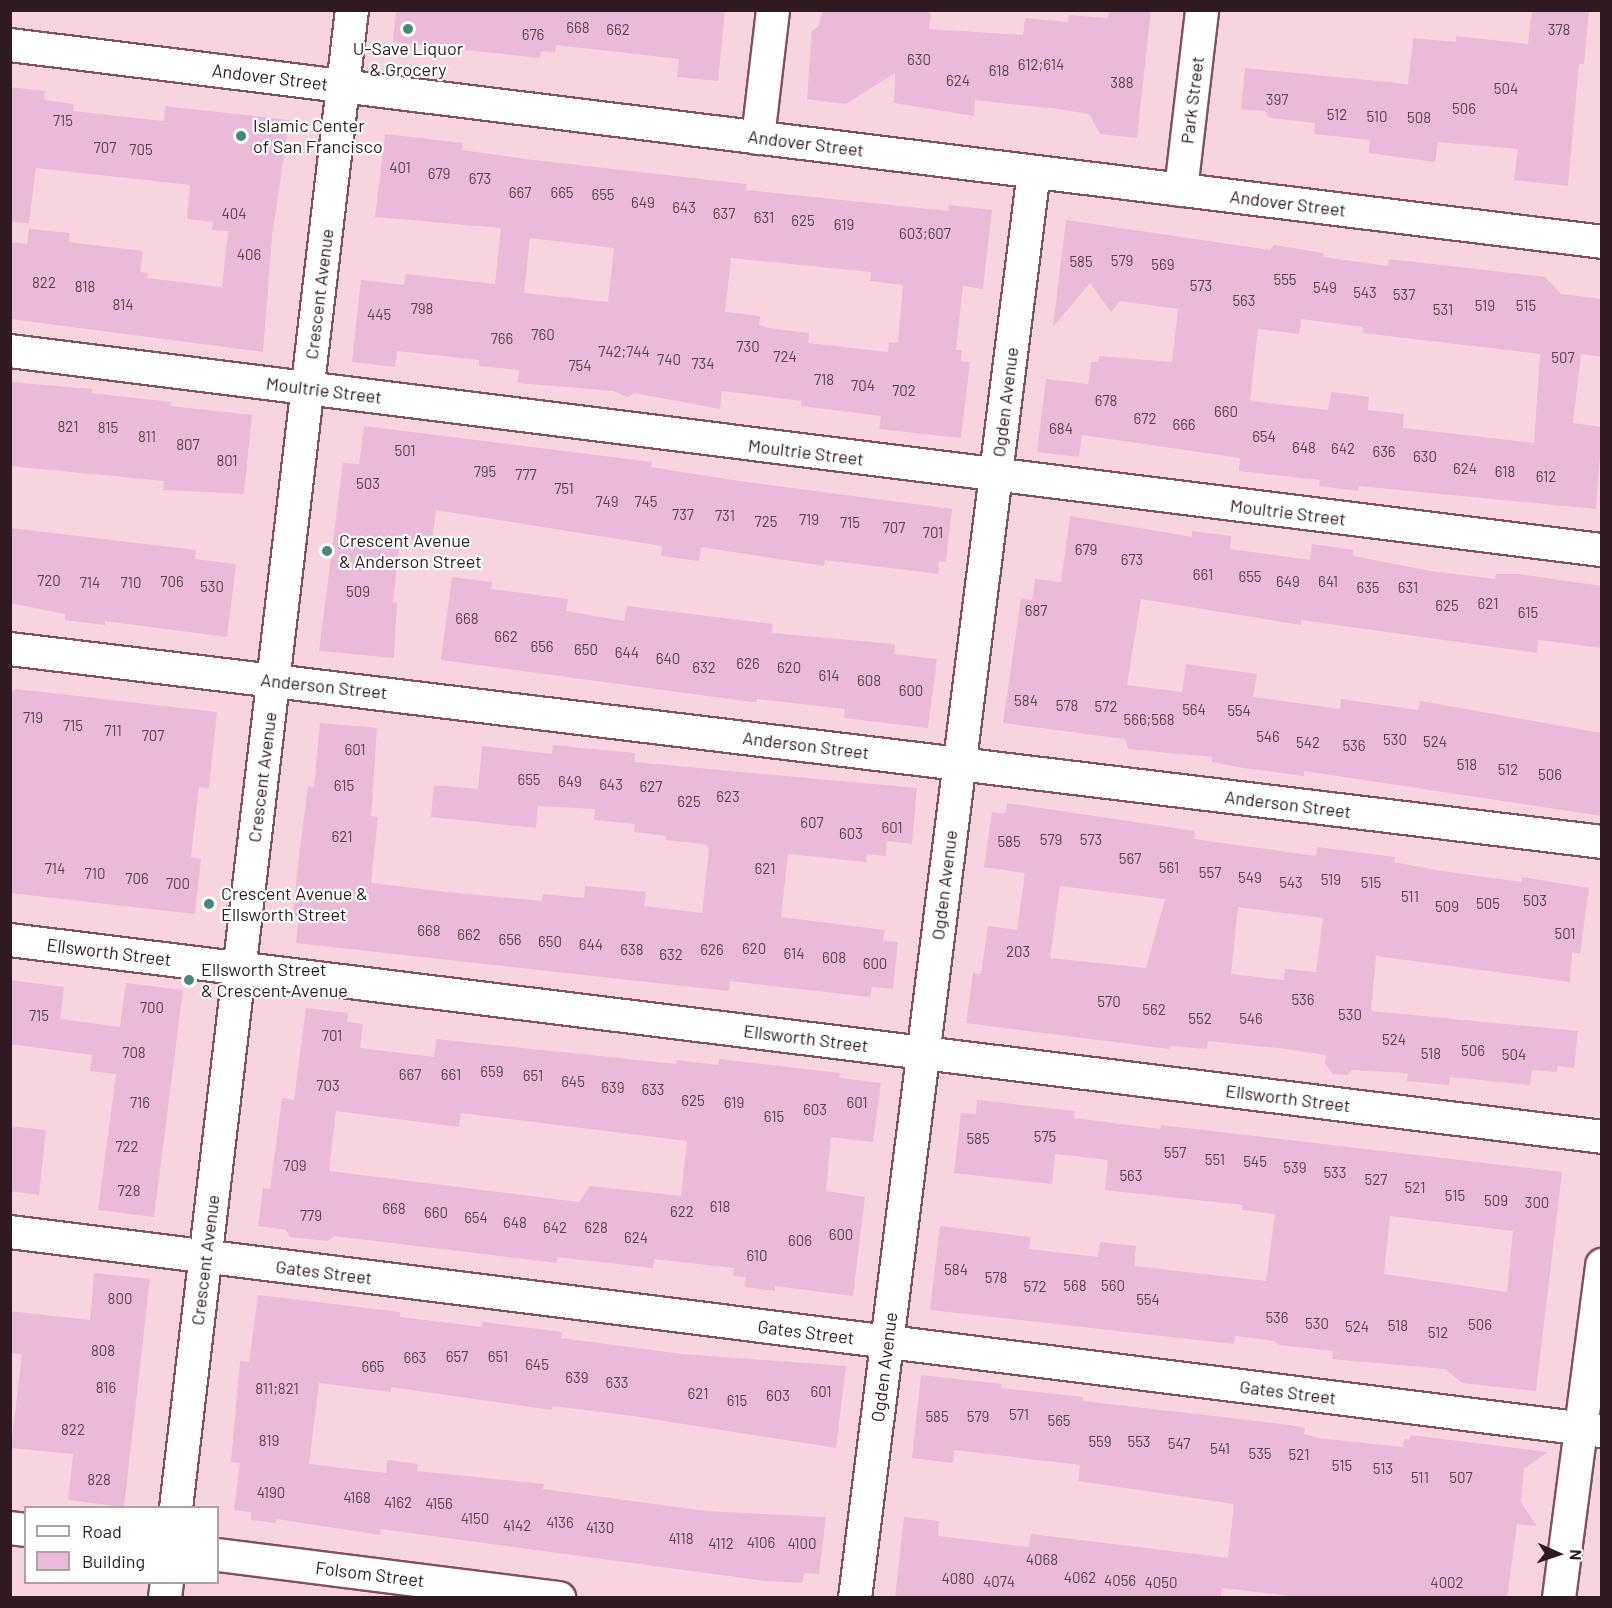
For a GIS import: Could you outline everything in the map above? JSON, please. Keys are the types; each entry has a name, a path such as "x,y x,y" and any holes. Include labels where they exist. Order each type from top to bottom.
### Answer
{"street":[{"name":"Crescent Avenue","path":"176,1506 352,10"},
{"path":"758,138 773,10"},
{"name":"Park Street","path":"1181,190 1202,10"},
{"name":"Andover Street","path":"10,45 1602,242"},
{"name":"Ogden Avenue","path":"855,1598 1034,172"},
{"name":"Moultrie Street","path":"10,351 995,477 1602,550"},
{"name":"Anderson Street","path":"10,649 228,676 274,678 960,765 1602,842"},
{"name":"Ellsworth Street","path":"10,940 1602,1137"},
{"name":"Gates Street","path":"10,1232 1591,1430"},
{"path":"1559,1598 1591,1430 1602,1265"},
{"name":"Folsom Street","path":"219,1555 559,1598"}],"building":[{"path":"396,10 725,10 718,81 677,77 679,59 556,45 555,52 541,51 540,58 393,42"},
{"path":"823,10 925,10 931,14 929,29 1023,35 1025,18 1068,22 1069,15 1108,18 1109,10 1151,10 1137,138 1100,134 1089,114 1058,109 975,100 974,116 894,103 895,73 846,104 807,99 812,31 818,27"},
{"path":"1532,10 1589,10 1584,64 1579,64 1568,186 1514,180 1518,149 1438,142 1435,162 1369,153 1370,140 1314,134 1315,123 1269,118 1265,111 1241,109 1245,68 1408,84 1413,38 1456,42 1456,36 1528,44"},
{"path":"10,87 45,91 44,100 74,104 73,111 164,121 165,106 289,120 272,237 263,352 10,319 10,242 27,244 29,229 70,233 69,242 143,251 140,272 148,273 147,278 222,287 228,231 212,230 213,222 187,219 190,185 36,168 29,223 10,222"},
{"path":"385,134 463,143 462,150 533,160 747,184 746,190 949,211 949,205 992,210 983,289 963,286 956,350 962,350 961,361 970,362 961,438 879,429 881,416 801,406 802,401 722,391 720,409 634,393 628,397 613,391 518,383 519,370 479,366 479,360 397,351 395,367 352,362 361,280 404,285 406,274 495,284 501,228 375,217","holes":["530,238 614,248 608,302 524,293","731,258 871,272 870,281 903,285 898,343 889,342 888,352 808,343 809,333 768,328 759,325 760,316 725,312"]},
{"path":"1066,220 1270,250 1274,245 1324,253 1323,257 1388,266 1389,259 1545,277 1561,294 1602,299 1602,357 1581,354 1573,423 1602,427 1596,509 1359,486 1358,491 1319,486 1320,480 1239,471 1240,458 1082,435 1079,457 1037,452 1046,379 1088,384 1091,362 1098,362 1099,356 1172,362 1178,309 1120,301 1111,312 1090,283 1053,327","holes":["1301,319 1363,327 1363,333 1540,354 1534,443 1403,428 1404,414 1368,410 1369,397 1331,392 1328,410 1250,401 1258,329 1299,334"]},
{"path":"10,382 92,389 92,393 171,402 170,406 252,415 244,494 163,490 164,481 10,466"},
{"path":"364,426 652,462 651,467 739,481 952,509 946,562 939,561 938,574 825,560 824,566 701,547 699,561 661,556 662,546 436,510 432,543 400,539 393,603 397,603 394,658 319,651 343,463 359,464"},
{"path":"1070,516 1192,537 1192,531 1231,536 1230,549 1310,560 1312,544 1354,550 1353,556 1431,571 1495,579 1496,574 1519,574 1602,586 1602,648 1538,640 1537,653 1301,620 1301,625 1141,599 1127,685 1182,692 1186,664 1257,674 1253,697 1340,709 1341,699 1418,710 1420,701 1602,733 1602,816 1304,771 1304,776 1243,768 1212,762 1212,757 1128,749 1125,739 1003,723 1021,598 1032,600 1035,579 1061,582"},
{"path":"10,528 196,550 195,559 236,564 227,637 105,621 105,625 65,620 65,614 10,603"},
{"path":"452,577 492,582 491,589 568,599 566,611 624,621 627,606 773,624 772,633 895,644 894,654 937,659 928,728 844,718 845,709 757,699 757,702 752,702 441,660"},
{"path":"16,689 217,712 209,788 199,787 191,857 201,859 195,914 10,893 10,691"},
{"path":"320,723 377,728 371,816 378,817 371,883 447,892 542,901 543,894 584,898 585,886 646,892 644,906 702,913 709,848 705,844 666,840 666,836 634,832 635,824 594,820 595,809 538,806 536,828 431,817 434,785 478,789 482,746 552,754 553,745 635,753 634,762 917,788 912,844 887,841 886,856 867,854 866,862 788,854 781,917 885,930 883,941 898,942 893,989 872,987 870,997 730,981 729,991 296,943 299,917 293,916 297,873 308,786 314,787"},
{"path":"1007,803 1195,831 1194,839 1316,856 1317,847 1395,857 1394,862 1435,870 1522,882 1522,877 1589,888 1580,954 1572,952 1570,982 1376,956 1371,1011 1578,1031 1574,1068 1558,1066 1557,1072 1532,1070 1530,1085 1450,1077 1449,1085 1407,1081 1408,1073 1352,1070 1347,1075 1333,1074 1325,1064 1326,1055 1278,1048 1208,1041 1207,1049 1169,1046 1169,1049 966,1023 973,973 981,974 988,926 1017,930 1025,873 984,867 992,812 1005,814","holes":["1060,886 1165,899 1146,968 1050,958","1238,907 1323,918 1316,972 1285,969 1284,980 1231,974"]},
{"path":"10,980 64,987 60,1019 120,1027 126,983 183,990 154,1217 98,1210 116,1074 90,1071 92,1055 10,1044"},
{"path":"306,1008 348,1013 347,1022 363,1024 360,1048 434,1057 436,1039 676,1064 677,1060 718,1065 719,1059 840,1073 839,1078 881,1083 873,1142 831,1137 826,1191 865,1197 853,1296 775,1286 775,1291 745,1287 746,1277 733,1276 734,1268 654,1259 653,1268 557,1257 557,1263 334,1236 328,1241 298,1238 290,1237 286,1230 258,1226 263,1188 270,1189 282,1098 294,1100","holes":["336,1111 459,1127 461,1113 687,1141 681,1196 590,1186 579,1202 329,1171"]},
{"path":"977,1100 1075,1111 1074,1118 1160,1129 1161,1125 1562,1172 1536,1391 1462,1383 1445,1369 1332,1359 1333,1351 1279,1345 1274,1341 1235,1336 1234,1344 930,1310 940,1226 1031,1237 1029,1249 1098,1257 1100,1242 1136,1246 1134,1266 1266,1281 1275,1214 1242,1210 1242,1205 1105,1190 1108,1160 1055,1154 1052,1184 954,1173 961,1113 976,1114","holes":["1390,1216 1513,1231 1507,1292 1384,1274"]},
{"path":"10,1126 46,1130 39,1195 10,1191"},
{"path":"94,1273 150,1279 124,1506 68,1500 73,1454 11,1448 22,1354 10,1353 10,1311 90,1320"},
{"path":"258,1295 400,1312 400,1317 482,1327 482,1322 562,1332 561,1338 682,1354 846,1366 836,1448 633,1416 553,1406 552,1410 391,1387 391,1392 319,1383 309,1464 386,1473 387,1460 418,1464 417,1471 544,1484 543,1489 706,1511 826,1517 819,1574 804,1573 802,1583 766,1581 381,1529 380,1535 277,1519 276,1523 251,1520 251,1512 234,1510 240,1463 231,1462 240,1361 249,1362"},
{"path":"921,1375 1002,1384 1001,1388 1083,1397 1083,1401 1283,1424 1305,1428 1304,1434 1318,1438 1403,1447 1404,1439 1409,1440 1410,1435 1548,1452 1524,1469 1521,1502 1537,1526 1517,1524 1507,1598 1308,1598 1222,1588 1221,1598 895,1598 904,1517 939,1521 938,1536 1029,1547 1031,1534 1228,1558 1234,1504 1078,1481 1080,1465 954,1450 953,1463 912,1458"}],"place":[{"name":"U-Save Liquor & Grocery","path":"408,29"},
{"name":"Islamic Center of San Francisco","path":"241,136"},
{"name":"Crescent Avenue & Anderson Street","path":"327,551"},
{"name":"Crescent Avenue & Ellsworth Street","path":"209,904"},
{"name":"Ellsworth Street & Crescent Avenue","path":"189,980"}]}
